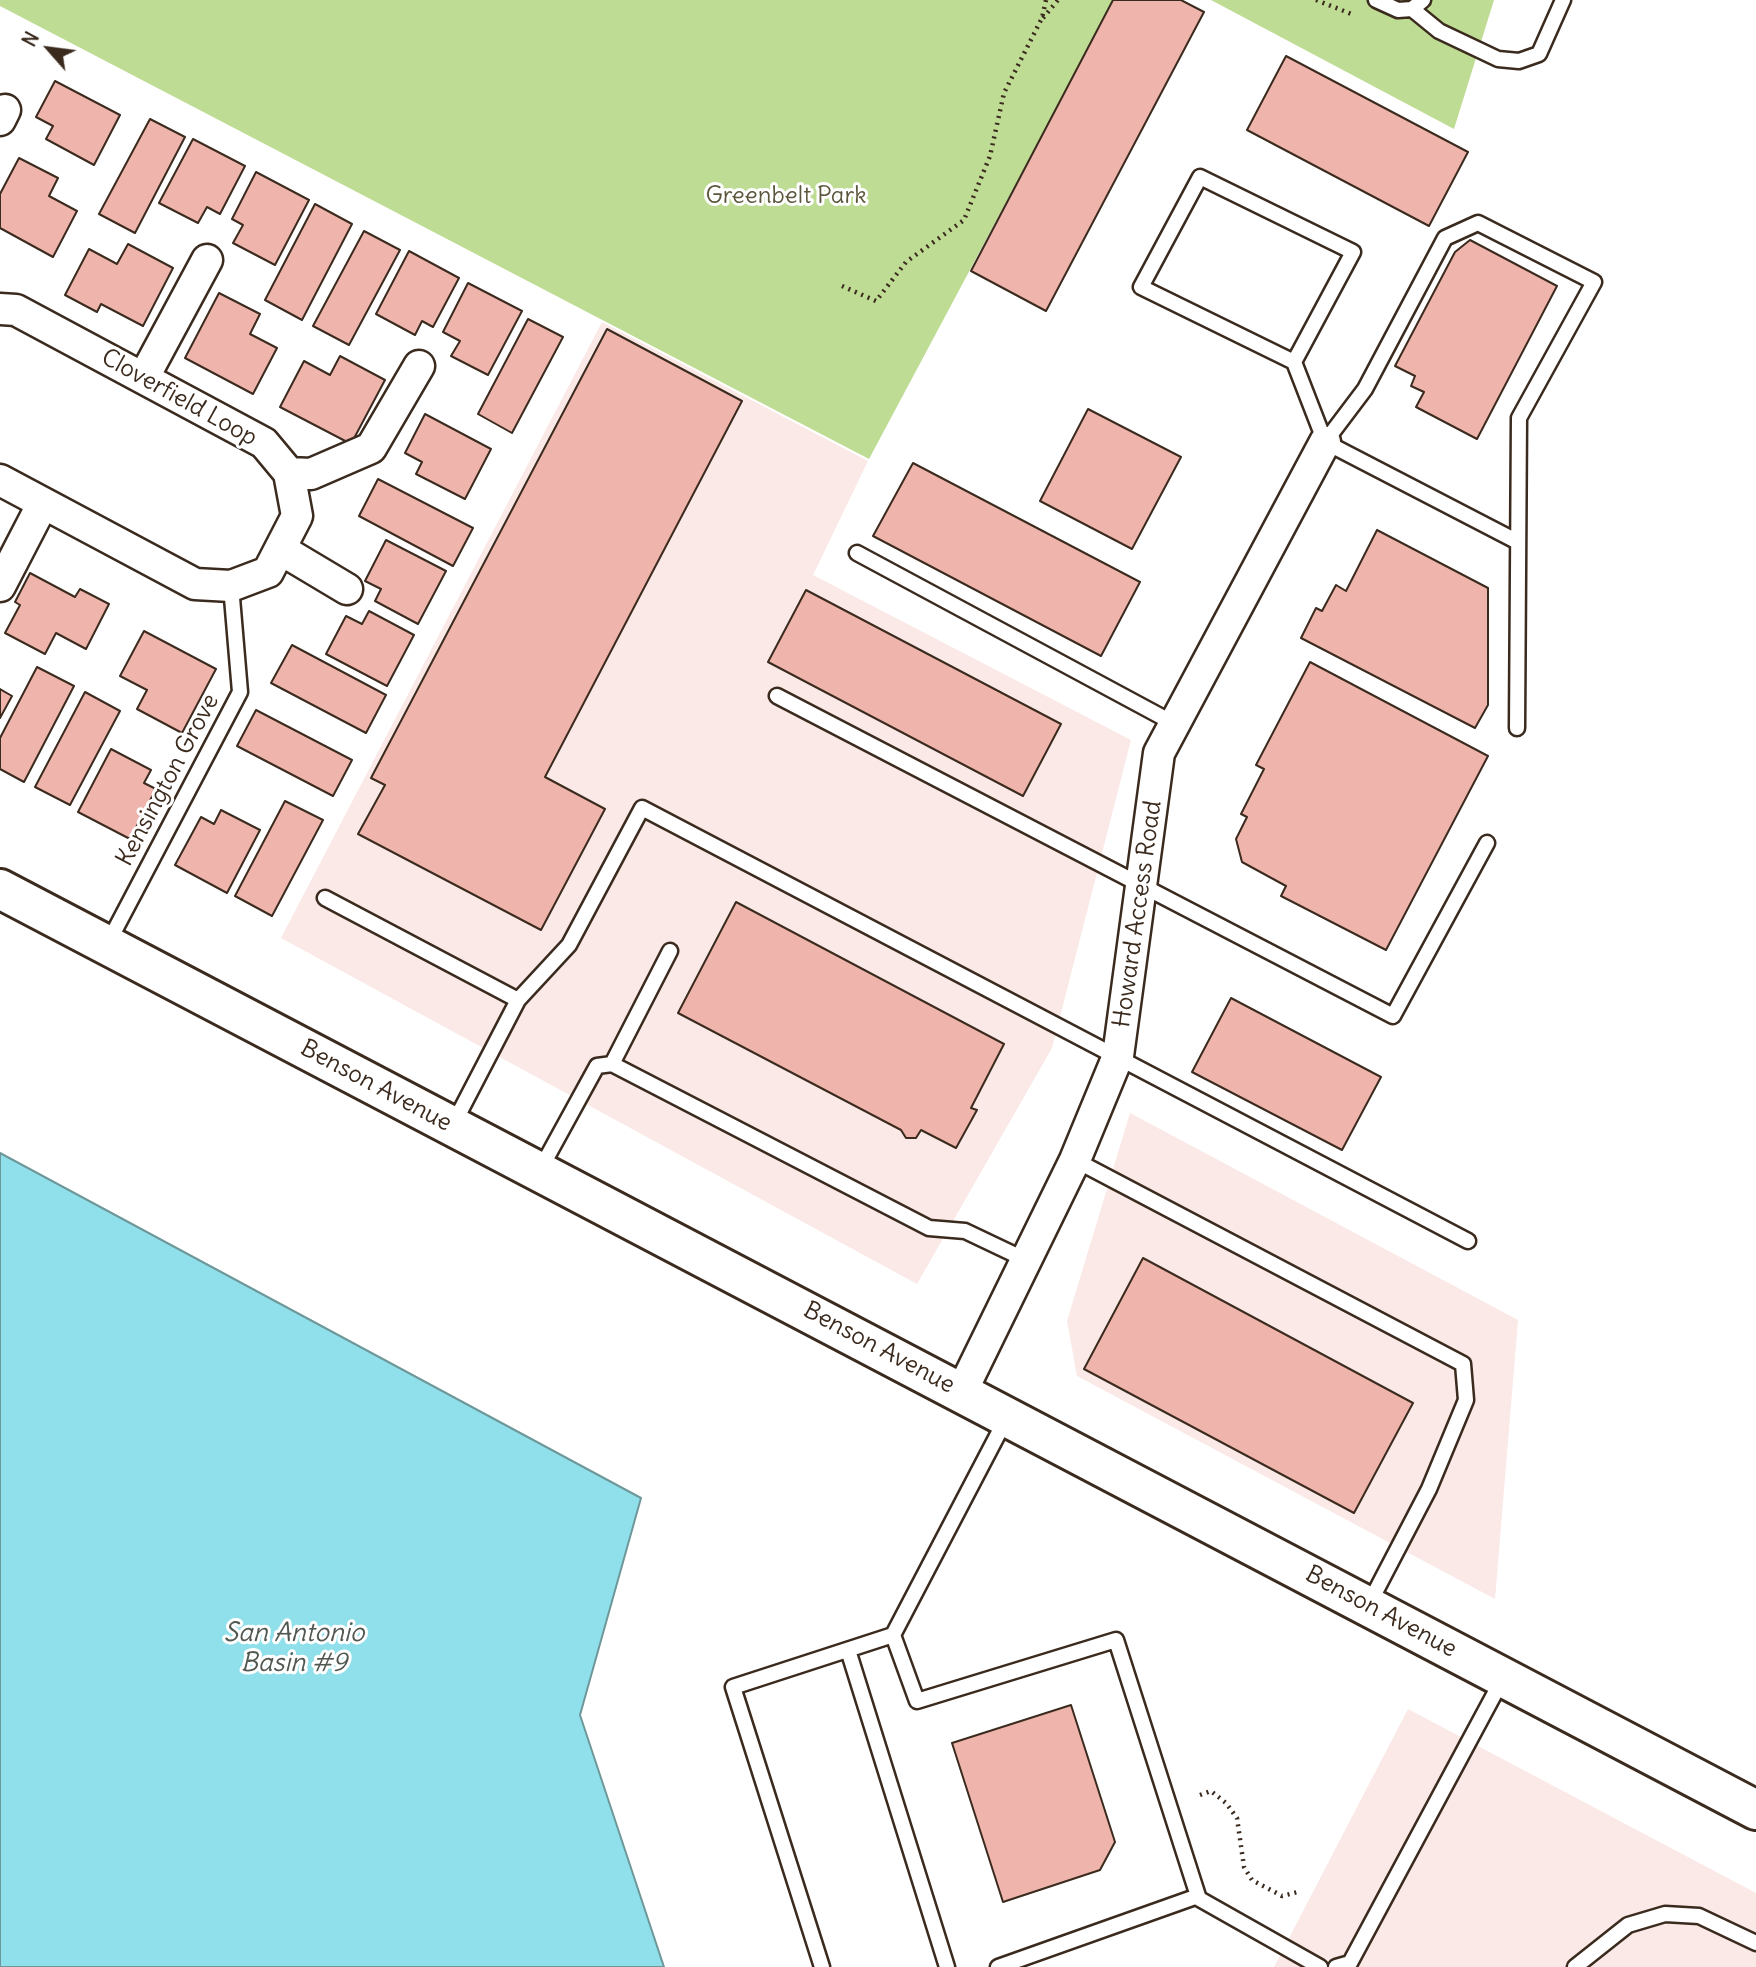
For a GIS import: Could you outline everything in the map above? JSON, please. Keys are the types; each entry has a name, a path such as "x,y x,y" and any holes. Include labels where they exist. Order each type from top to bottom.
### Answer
{"main road":[{"name":"Benson Avenue","path":"0,889 962,1391 1756,1810"}],"street":[{"path":"144,377 207,260"},
{"name":"Cloverfield Loop","path":"0,309 16,310 264,443 289,473 297,516 268,572 230,586 195,584 0,480"},
{"path":"289,473 311,474 371,448 419,366"},
{"name":"Howard Access Road","path":"962,1391 1075,1160 1118,1056 1159,753 1325,442"},
{"path":"0,586 43,503"},
{"path":"280,549 347,589"}],"lane":[{"path":"1376,0 1398,10 1418,4 1439,31 1498,59 1519,61 1539,54 1563,0"},
{"path":"1294,362 1353,252 1200,177 1142,287 1294,362 1325,442 1518,542"},
{"path":"1325,442 1365,389 1445,239 1478,223 1594,282 1519,418 1517,729"},
{"path":"857,554 1175,724"},
{"name":"Kensington Grove","path":"106,946 240,692 230,586"},
{"path":"777,696 1393,1016 1487,843"},
{"path":"453,1127 518,1000 569,945 642,808 1468,1241"},
{"path":"325,898 518,1000"},
{"path":"612,1064 670,951"},
{"path":"540,1172 597,1066 612,1064 929,1228 965,1231 1026,1260"},
{"path":"1075,1160 1463,1364 1466,1400 1429,1489 1368,1605"},
{"path":"822,1967 733,1687 893,1635 1007,1416"},
{"path":"893,1635 917,1701 1116,1640 1196,1897 1320,1967"},
{"path":"848,1650 947,1967"},
{"path":"1348,1966 1503,1677"},
{"path":"998,1967 1196,1897"},
{"path":"1575,1967 1629,1925 1665,1914 1699,1916 1756,1943"}],"path":[{"path":"1042,19 1046,0"},
{"path":"842,286 877,301 906,262 964,220 990,156 1004,93 1042,19 1058,0"},
{"path":"1200,1795 1211,1791 1226,1803 1237,1818 1244,1867 1252,1880 1282,1896 1298,1892"}],"shaded area":[{"path":"602,322 868,461 813,575 1131,740 1052,1048 917,1284 281,938"},
{"path":"1130,1113 1518,1320 1495,1599 1077,1376 1067,1321"},
{"path":"1408,1709 1756,1893 1756,1967 1274,1967"}],"green space":[{"name":"Greenbelt Park","path":"0,0 1114,0 869,459 0,6"},
{"path":"1211,0 1494,0 1454,129"}],"water":[{"name":"San Antonio Basin #9","path":"0,1153 641,1498 580,1715 664,1967 0,1967"}],"building":[{"path":"1113,0 1181,0 1204,12 1046,311 971,271"},
{"path":"1286,56 1468,152 1429,226 1247,130"},
{"path":"55,81 120,115 94,165 46,139 53,126 36,117"},
{"path":"150,119 185,137 135,233 99,214"},
{"path":"193,139 245,166 220,214 207,207 198,223 159,203"},
{"path":"19,158 58,178 49,196 77,211 53,257 0,228 0,194"},
{"path":"256,172 309,200 275,265 233,243 243,225 232,219"},
{"path":"315,204 352,224 302,320 265,300"},
{"path":"364,231 400,250 349,345 313,326"},
{"path":"1470,240 1557,286 1477,439 1416,407 1424,392 1411,386 1415,376 1395,366 1455,252"},
{"path":"128,244 173,268 143,326 101,304 97,312 65,295 89,249 117,264"},
{"path":"409,251 459,278 433,327 422,321 415,335 376,314"},
{"path":"468,283 522,311 488,375 451,356 460,341 443,332"},
{"path":"219,293 260,314 250,334 277,348 253,394 185,358"},
{"path":"528,319 563,337 512,433 478,414"},
{"path":"607,329 742,401 545,777 605,809 541,930 358,834 385,785 371,778"},
{"path":"340,356 385,380 351,444 280,407 304,361 330,375"},
{"path":"1088,409 1181,457 1132,549 1040,501"},
{"path":"425,414 491,449 465,499 416,474 422,462 405,453"},
{"path":"913,463 1140,582 1101,656 873,536"},
{"path":"378,479 473,528 453,566 359,516"},
{"path":"1377,530 1488,588 1488,705 1475,728 1301,638 1316,608 1322,611 1336,585 1346,591"},
{"path":"386,540 446,571 418,624 375,601 381,589 365,581"},
{"path":"30,573 75,597 80,589 109,604 86,649 56,633 45,654 5,633 20,605 15,602"},
{"path":"806,590 1061,724 1023,796 768,662"},
{"path":"369,611 414,635 387,686 326,654 346,616 362,624"},
{"path":"144,631 216,669 182,733 137,709 147,690 120,676"},
{"path":"292,645 386,695 366,733 271,683"},
{"path":"1310,662 1488,756 1386,950 1281,896 1286,886 1242,862 1236,839 1247,817 1241,814 1264,769 1256,765"},
{"path":"37,667 74,686 24,782 0,769 0,738"},
{"path":"0,689 12,696 0,718"},
{"path":"85,692 120,711 70,805 35,787"},
{"path":"256,710 352,760 333,796 237,746"},
{"path":"111,749 151,770 144,783 156,789 130,839 78,812"},
{"path":"285,801 323,820 272,916 235,896"},
{"path":"221,810 260,830 227,893 175,865 201,817 214,824"},
{"path":"736,902 1004,1044 971,1108 977,1110 956,1148 921,1130 916,1138 906,1138 901,1130 678,1013"},
{"path":"1231,998 1381,1077 1342,1150 1192,1072"},
{"path":"1143,1258 1413,1403 1354,1513 1084,1369"},
{"path":"1071,1705 1115,1842 1100,1870 1003,1902 952,1743"}]}
